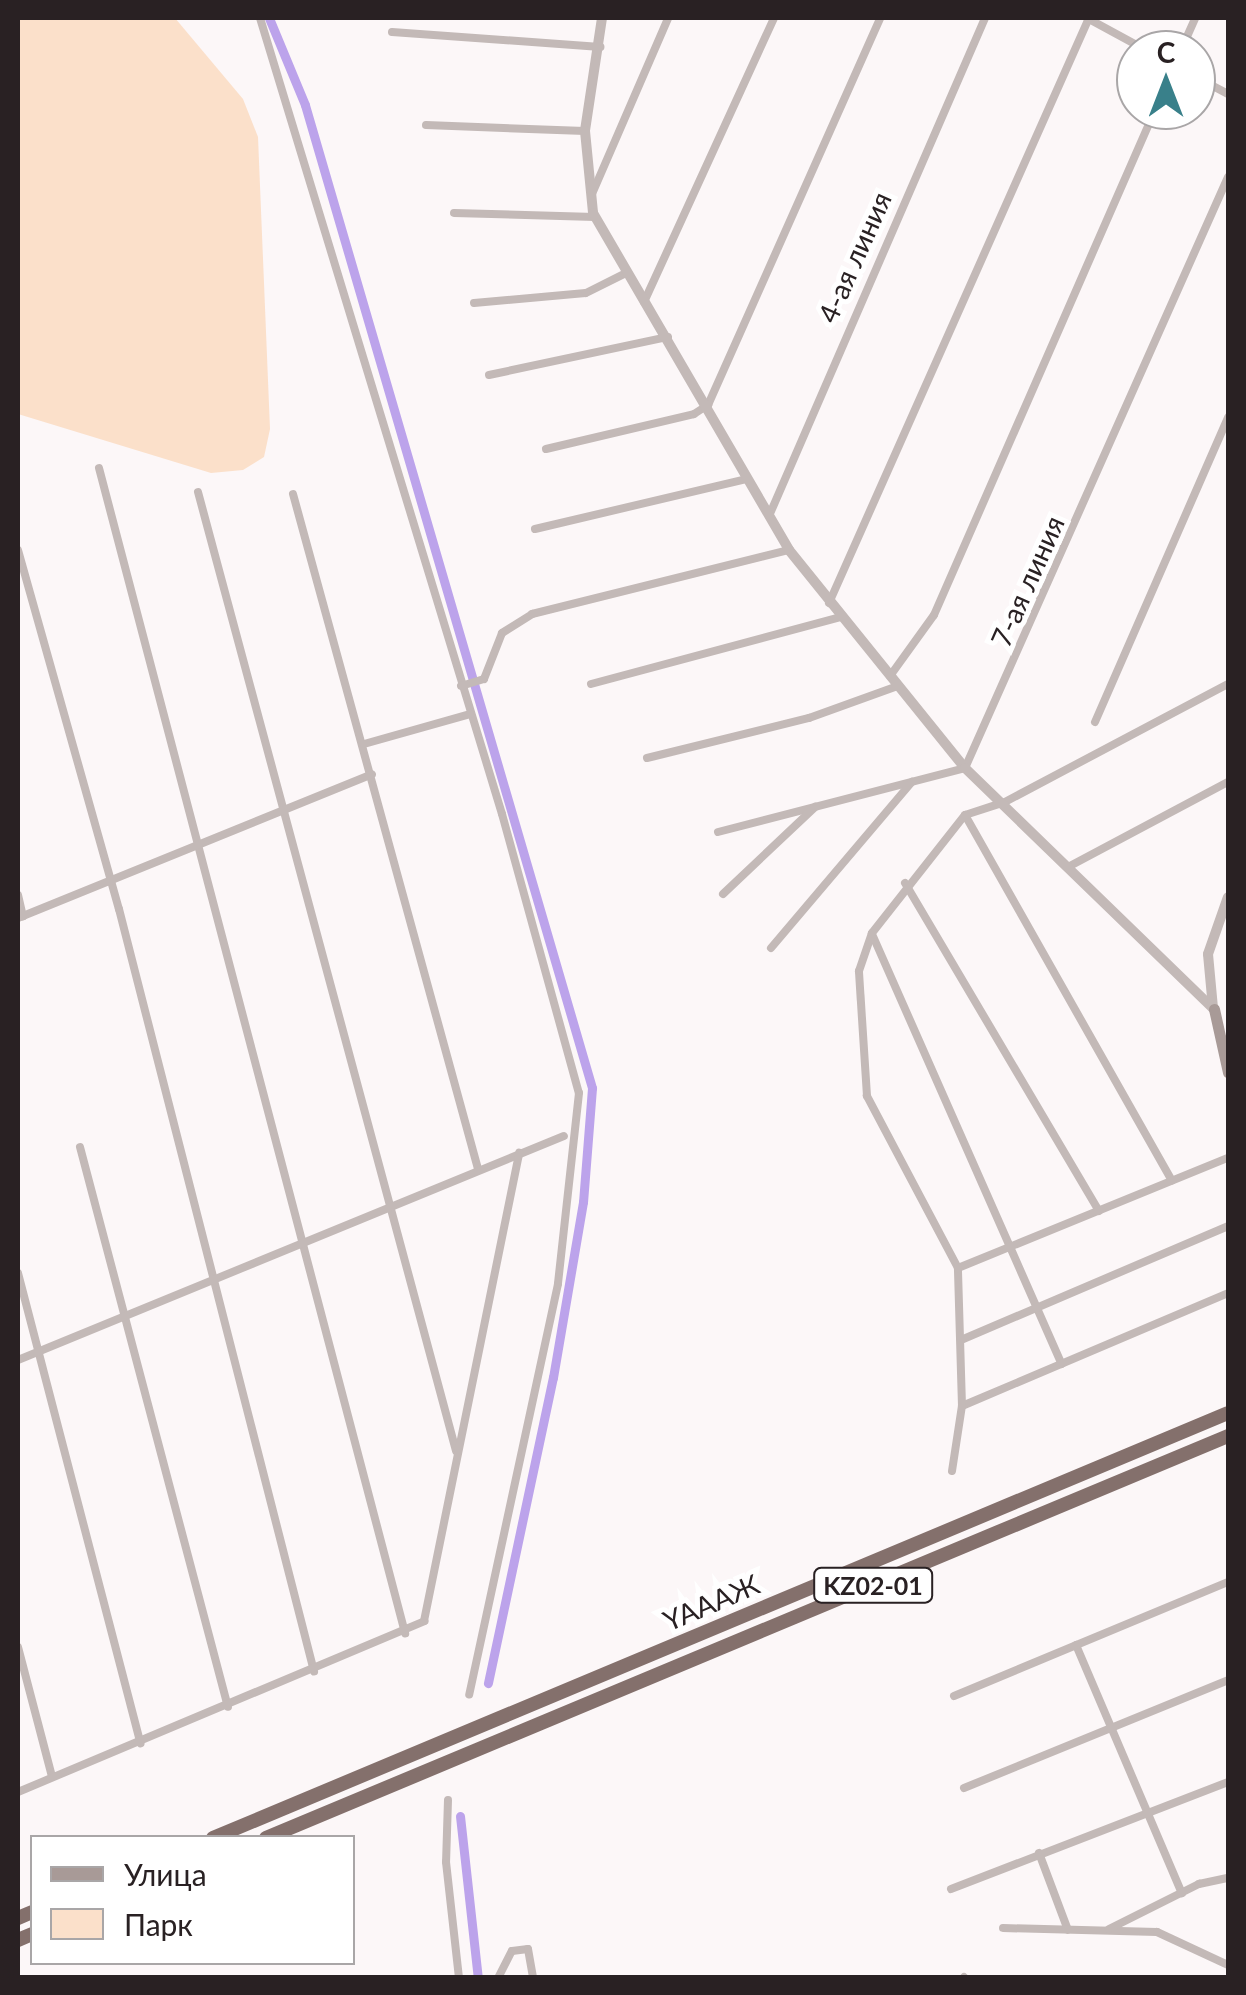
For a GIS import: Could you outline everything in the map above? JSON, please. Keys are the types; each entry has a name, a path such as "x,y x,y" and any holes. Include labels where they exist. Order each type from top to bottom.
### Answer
{"highway":[{"name":"ҮАААЖ","path":"220,1835 1228,1413"},
{"name":"ҮАААЖ","path":"273,1835 1228,1436"}],"main road":[{"path":"1214,1009 1228,1072"}],"street":[{"path":"260,18 465,686 580,1093 558,1284 469,1694"},
{"path":"602,18 585,131 595,217 708,405 768,516 829,603 965,768 1214,1009"},
{"path":"590,198 668,18"},
{"path":"644,302 774,18"},
{"path":"546,449 694,414 708,405 880,18"},
{"name":"4-ая линия","path":"768,516 985,18"},
{"path":"829,603 1088,18 1116,33"},
{"path":"392,32 600,47"},
{"path":"426,125 585,131"},
{"path":"890,676 934,615 1146,130"},
{"name":"7-ая линия","path":"965,768 1228,177"},
{"path":"454,213 595,217"},
{"path":"474,303 586,293 626,274"},
{"path":"489,374 668,336"},
{"path":"1095,722 1228,417"},
{"path":"100,468 405,1633"},
{"path":"535,528 747,479"},
{"path":"198,492 456,1451"},
{"path":"293,494 478,1169"},
{"path":"18,550 111,880 314,1670"},
{"path":"465,686 484,679 502,633 532,614 789,550"},
{"path":"592,684 841,617"},
{"path":"952,1472 962,1406 958,1268 867,1096 859,971 872,934 905,883 964,815 1003,804 1227,683"},
{"path":"647,758 809,718 898,686"},
{"path":"364,744 470,714"},
{"path":"718,832 965,768"},
{"path":"18,894 20,917 372,774"},
{"path":"771,948 912,782"},
{"path":"1068,866 1228,782"},
{"path":"723,894 818,804"},
{"path":"964,815 1172,1181"},
{"path":"905,883 1098,1211"},
{"path":"1214,1009 1208,954 1228,897"},
{"path":"872,934 1062,1364"},
{"path":"18,1360 564,1136"},
{"path":"80,1147 228,1708"},
{"path":"18,1792 228,1708 405,1633 424,1621 520,1153"},
{"path":"958,1268 1228,1158"},
{"path":"961,1340 1228,1226"},
{"path":"18,1273 140,1743"},
{"path":"962,1406 1228,1294"},
{"path":"954,1696 1228,1582"},
{"path":"1076,1645 1143,1812 1182,1893"},
{"path":"18,1647 52,1777"},
{"path":"964,1788 1228,1680"},
{"path":"951,1889 1228,1782"},
{"path":"448,1800 446,1862 459,1978"},
{"path":"1039,1853 1068,1930"},
{"path":"1105,1931 1182,1893 1228,1878"},
{"path":"1003,1928 1157,1932 1228,1965"},
{"path":"498,1978 512,1951 528,1949 533,1978"}],"green space":[{"path":"18,18 175,18 243,99 258,137 270,429 264,457 243,470 211,473 18,414"}],"waterway":[{"path":"269,18 305,105 592,1088 583,1202 553,1377 488,1683"},
{"path":"460,1816 478,1978"}]}
